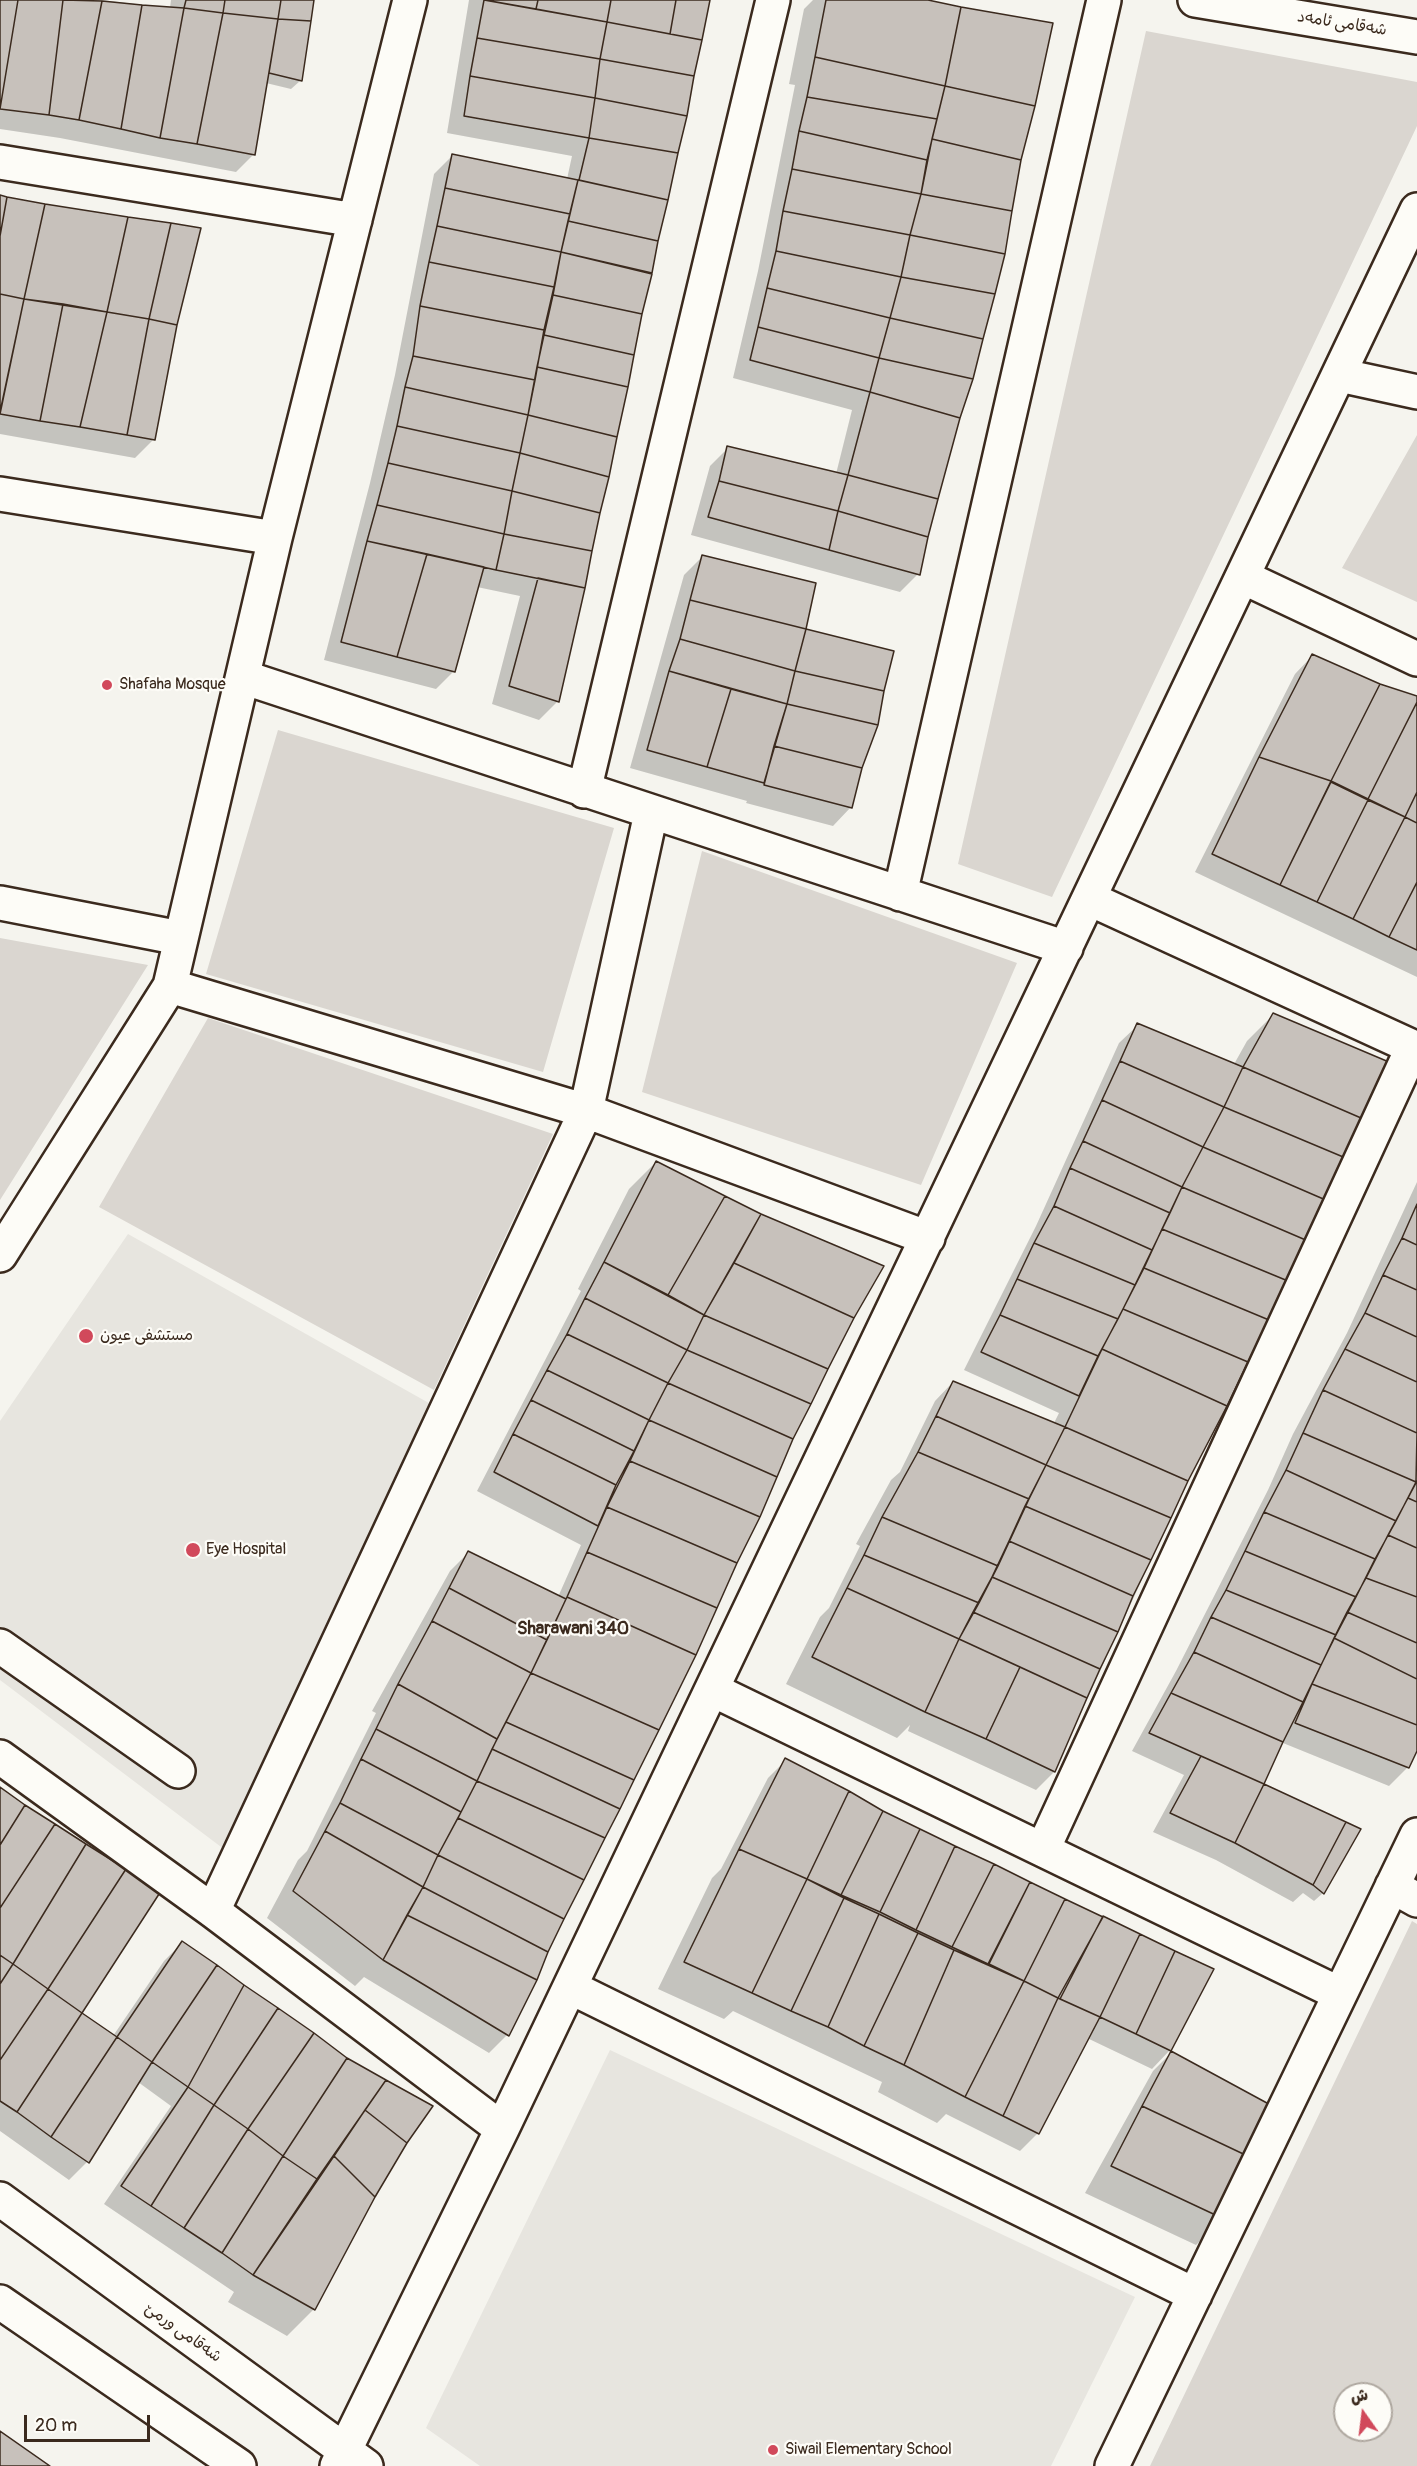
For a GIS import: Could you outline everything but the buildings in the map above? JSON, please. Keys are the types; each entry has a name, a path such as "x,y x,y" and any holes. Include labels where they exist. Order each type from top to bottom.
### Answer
{"street":[{"path":"0,1255 170,986 275,538 410,0"},
{"path":"584,791 773,0"},
{"path":"900,894 1104,0"},
{"name":"شەقامی ئامەد","path":"1195,0 1417,37"},
{"path":"0,162 355,219"},
{"path":"350,2461 502,2129 1417,210"},
{"path":"1339,375 1417,392"},
{"path":"0,494 275,538"},
{"path":"1243,577 1417,659"},
{"path":"243,677 1066,948"},
{"path":"213,1911 586,1111 651,813"},
{"path":"1042,1849 1415,1048 1090,899"},
{"path":"0,903 180,938"},
{"path":"170,986 586,1111 928,1238"},
{"path":"0,1646 178,1771"},
{"path":"712,1690 1341,1994"},
{"path":"0,1757 213,1911 502,2129"},
{"path":"1112,2466 1341,1994 1405,1893 1417,1835"},
{"path":"570,1988 1195,2295"},
{"name":"شەقامی ورمێ","path":"0,2199 350,2461"},
{"path":"4,2314 239,2466"}],"shaded area":[{"path":"1146,31 1417,82 1417,126 1052,897 958,864"},
{"path":"1417,435 1417,602 1342,568"},
{"path":"278,730 614,828 543,1072 206,974"},
{"path":"702,851 1017,963 921,1185 642,1092"},
{"path":"0,938 148,965 0,1200"},
{"path":"208,1018 553,1134 434,1390 99,1207"},
{"name":"Eye Hospital","path":"128,1234 452,1416 237,1859 0,1680 0,1421"},
{"path":"1412,1921 1417,1924 1417,2466 1150,2466"},
{"path":"610,2050 1135,2297 1051,2466 480,2466 426,2428"}],"place":[{"name":"Shafaha Mosque","path":"107,685"},
{"name":"مستشفى عيون","path":"86,1336"},
{"name":"Eye Hospital","path":"193,1550"},
{"name":"Siwail Elementary School","path":"773,2450"}],"district":[{"name":"Sharawani 340","path":"573,1629"}]}
